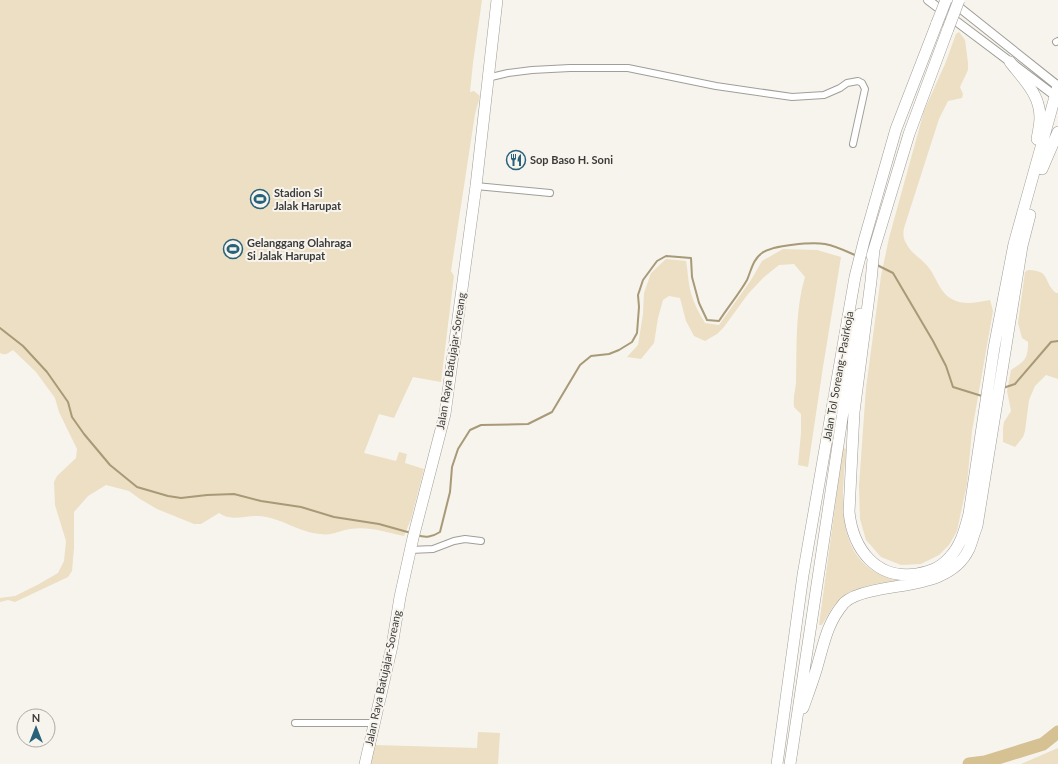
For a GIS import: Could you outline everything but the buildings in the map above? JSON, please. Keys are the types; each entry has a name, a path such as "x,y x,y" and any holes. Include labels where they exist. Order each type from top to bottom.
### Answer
{"highway":[{"name":"Jalan Raya Batujajar-Soreang","path":"365,764 390,654 410,550 445,414 476,186 496,0"},
{"name":"Jalan Tol Soreang–Pasirkoja","path":"790,762 864,279 864,241 896,129 946,0"},
{"path":"959,0 909,134 864,279 854,412 849,512 850,526 858,546 871,562 879,568 902,575 932,571 949,558 958,547 964,532 989,413 1001,369 1022,246 1058,108"},
{"path":"1010,62 1030,88 1038,105 1040,118 1029,191"},
{"path":"794,733 817,668 827,630 832,619 845,602 863,593 924,582 942,576 961,561 968,550 977,526 989,413 990,373 1014,244 1057,92"},
{"path":"1042,169 1058,132"},
{"name":"Jalan Tol Soreang–Pasirkoja","path":"777,762 803,574 864,279"}],"street":[{"path":"928,0 1010,62 1057,92"},
{"path":"950,0 1057,92"},
{"path":"487,78 508,73 540,70 570,68 628,68 716,86 792,97 824,94 840,88 847,83 858,81 862,83 865,90 853,144"},
{"path":"476,186 550,193"},
{"path":"410,550 432,549 454,541 465,539 481,541"},
{"path":"295,723 374,723"}],"shaded area":[{"name":"Gelanggang Olahraga Si Jalak Harupat","path":"0,0 482,0 470,92 474,91 480,96 475,114 451,271 454,276 441,382 413,377 394,418 379,414 364,453 396,461 399,452 407,454 405,463 424,469 411,519 404,536 364,528 320,534 312,533 266,517 253,516 233,518 219,513 201,524 194,524 157,509 129,491 106,485 88,496 74,512 74,548 72,571 68,577 15,602 8,600 0,602 0,598 15,596 58,573 64,561 66,541 55,505 54,482 57,476 76,458 77,449 59,412 55,398 36,372 13,350 5,354 0,353"},
{"path":"959,32 965,40 968,63 968,70 960,87 963,94 962,98 948,101 939,119 904,228 904,236 908,247 926,265 946,295 956,301 964,303 990,300 993,311 972,431 967,484 957,531 949,545 939,555 921,564 901,565 881,557 866,540 860,519 859,486 866,388 881,276 889,238 924,111 945,64 956,34"},
{"path":"783,249 817,250 841,257 808,467 798,465 801,414 794,407 798,316 805,277 794,264 779,265 764,277 748,294 724,327 717,334 705,341 694,336 686,321 680,298 669,296 663,300 658,318 654,343 641,359 627,357 638,345 643,314 644,293 651,273 666,259 686,261 690,289 699,312 705,323 719,325 751,280 762,261"},
{"path":"1028,270 1041,272 1046,277 1052,289 1058,293 1058,379 1046,375 1035,386 1029,400 1025,431 1023,437 1015,447 1003,442 1003,428 1004,422 1011,411 1007,391 1011,370 1023,362 1027,352 1028,342 1022,338 1018,323 1025,272"},
{"path":"843,448 846,449 843,483 844,519 854,551 864,564 883,576 919,578 874,584 853,591 835,604 822,625 819,625"},
{"path":"478,732 500,733 498,764 371,764 374,745 477,748"},
{"path":"1058,748 1058,764 1021,764"}],"waterway":[{"path":"417,535 429,536 440,532 450,492 452,467 458,449 470,430 481,425 528,424 552,412 580,365 591,356 609,354 632,342 637,333 639,307 638,295 643,280 657,261 666,256 691,258 692,277 699,303 707,320 719,321 747,280 756,258 767,250 793,245 819,243 833,246 857,256"},
{"path":"877,265 893,273 933,341 946,366 953,387 982,396"},
{"path":"0,328 23,346 47,372 68,402 72,417 84,434 110,465 137,487 168,496 181,498 234,494 261,501 301,507 334,517 379,524 411,533"},
{"path":"1003,388 1015,384 1051,342 1058,341"},
{"path":"969,764 985,762 1043,744 1058,732"}],"place":[{"name":"Sop Baso H. Soni","path":"516,160"},
{"name":"Stadion Si Jalak Harupat","path":"260,199"},
{"name":"Gelanggang Olahraga Si Jalak Harupat","path":"233,249"}]}
